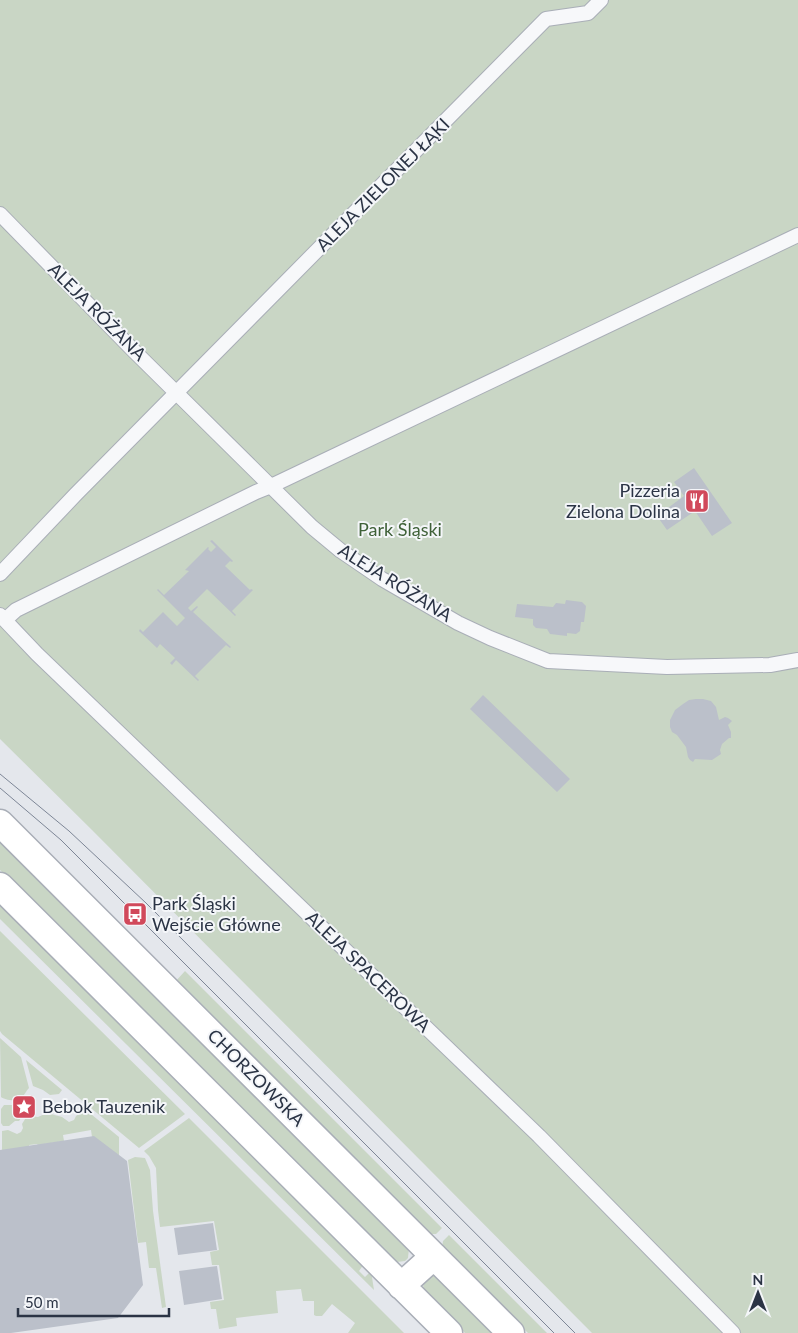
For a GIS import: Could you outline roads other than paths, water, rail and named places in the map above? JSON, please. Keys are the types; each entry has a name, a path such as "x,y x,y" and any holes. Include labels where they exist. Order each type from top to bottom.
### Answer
{"main road":[{"name":"CHORZOWSKA","path":"0,823 511,1333"},
{"path":"0,886 449,1333"},
{"path":"401,1286 434,1256"}],"street":[{"name":"ALEJA ZIELONEJ ŁĄKI","path":"0,574 546,19 588,13 601,0"},
{"name":"ALEJA RÓŻANA","path":"0,214 312,527 340,551 382,579 458,623 548,661 667,668 770,665 798,660"},
{"path":"2,618 256,492 798,235"},
{"name":"ALEJA SPACEROWA","path":"2,618 51,668 539,1136 733,1333"}],"tram line":[{"path":"0,774 69,831 146,903 575,1333"},
{"path":"0,788 61,840 554,1333"}],"place":[{"name":"Pizzeria Zielona Dolina","path":"697,501"},
{"name":"Park Śląski Wejście Główne","path":"135,914"},
{"name":"Bebok Tauzenik","path":"24,1107"}],"park label":[{"name":"Park Śląski","path":"400,530"}]}
